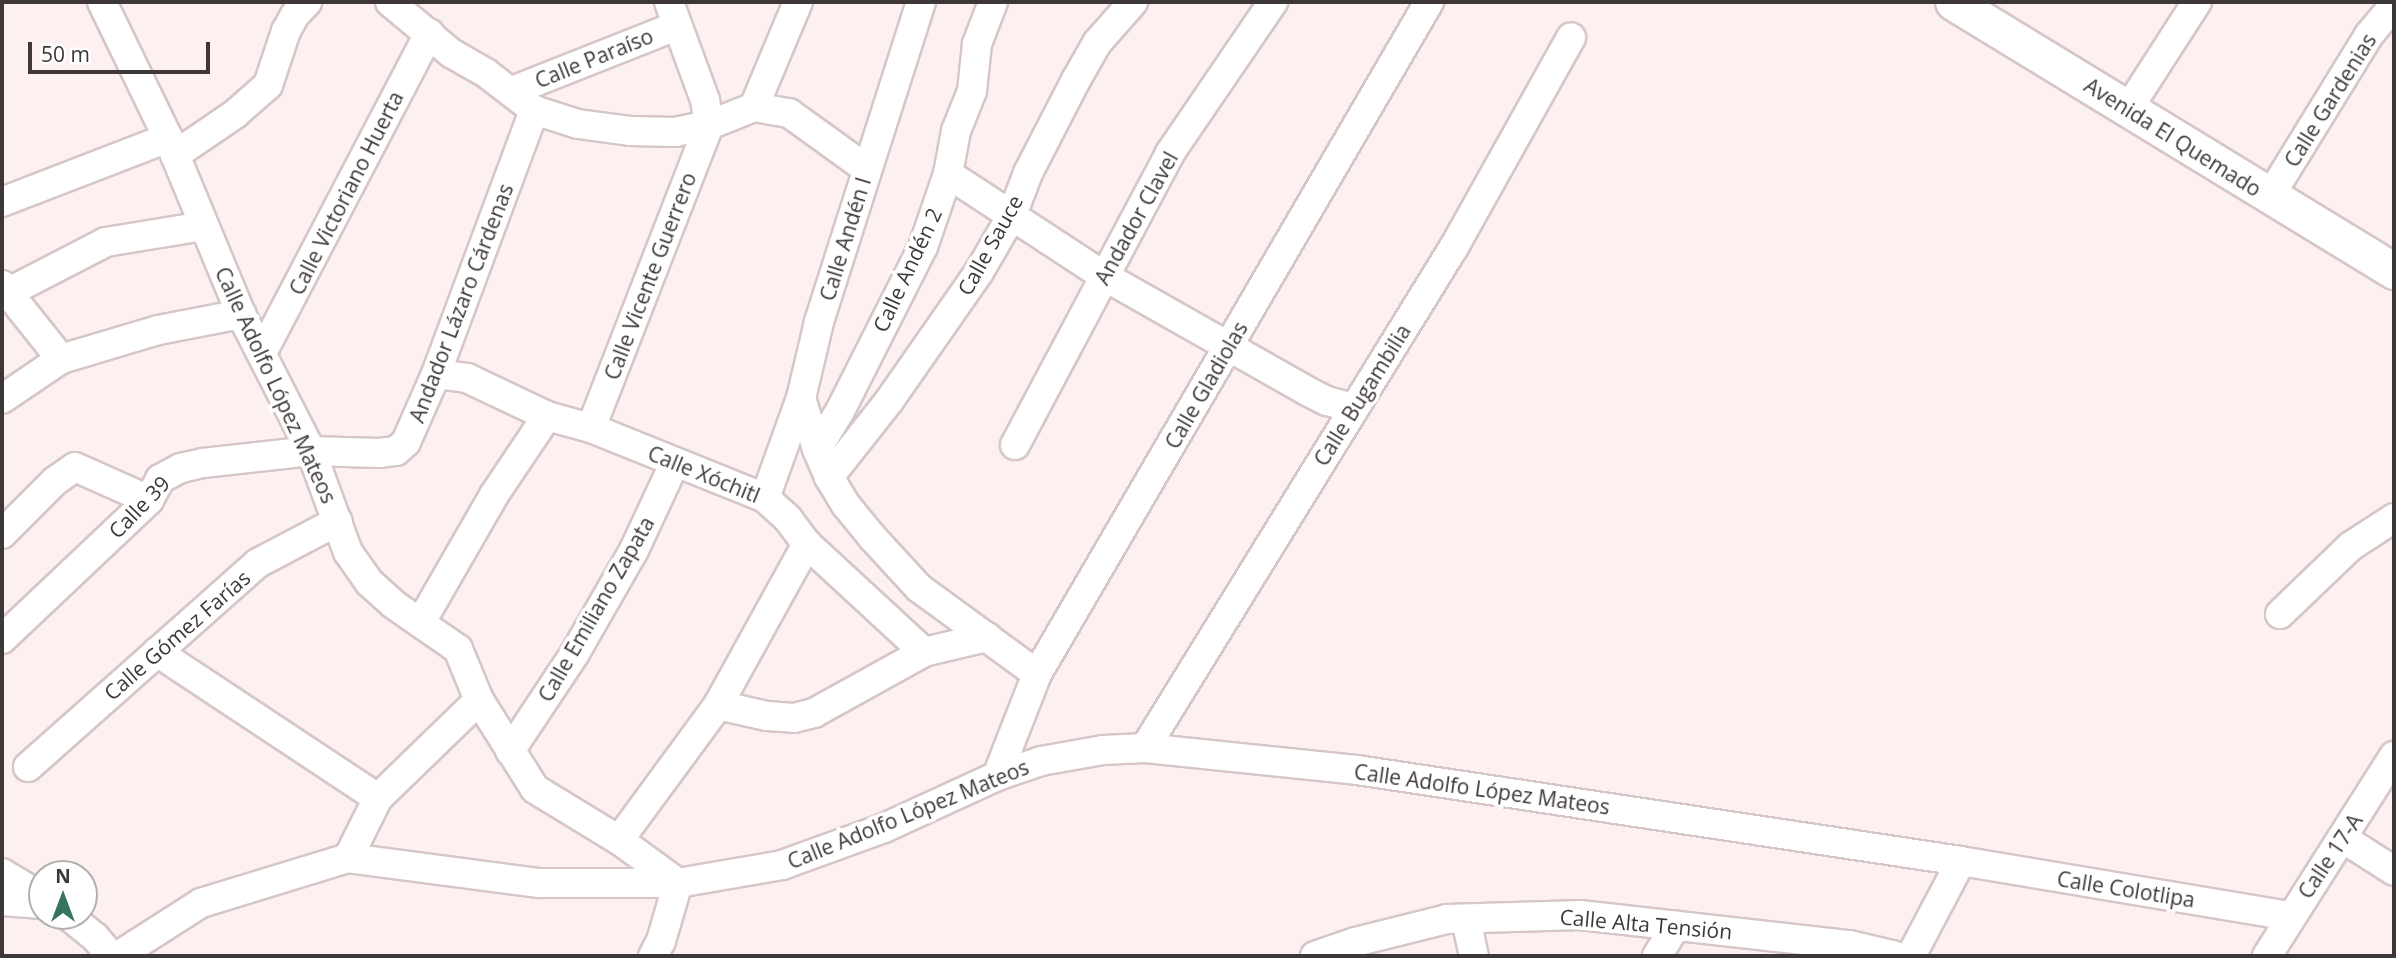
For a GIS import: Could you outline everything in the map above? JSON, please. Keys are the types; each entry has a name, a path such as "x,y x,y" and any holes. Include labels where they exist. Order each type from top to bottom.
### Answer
{"main road":[{"name":"Avenida El Quemado","path":"1953,2 2394,271"}],"street":[{"name":"Calle Adolfo López Mateos","path":"102,2 172,147 241,314 311,452 348,552 370,583 393,604 458,649 479,700 535,789 619,840 678,883 782,865 884,828 997,776 1041,761 1103,750 1145,748 1357,769 1961,861"},
{"path":"2,202 172,147 235,114 268,85 286,31 307,2"},
{"path":"390,2 451,53 512,91 534,110 578,124 629,131 675,132 709,125 754,107 789,113 867,169"},
{"path":"754,107 798,2"},
{"name":"Calle Andén I","path":"765,498 801,398 819,322 921,2"},
{"name":"Calle Andén 2","path":"817,449 840,411 912,269 948,174 956,131 972,91 977,44 993,2"},
{"name":"Calle Sauce","path":"829,477 889,401 956,304 1012,215 1028,173 1097,43 1133,2"},
{"name":"Andador Clavel","path":"1016,445 1170,153 1273,2"},
{"name":"Calle Gladiolas","path":"997,776 1037,674 1429,2"},
{"path":"2129,109 2197,2"},
{"name":"Calle Gardenias","path":"2270,196 2369,35 2394,5"},
{"path":"672,14 705,100 709,125"},
{"name":"Calle Paraíso","path":"512,91 672,14"},
{"name":"Calle Victoriano Huerta","path":"262,353 429,33"},
{"name":"Calle Bugambilia","path":"1145,748 1454,247 1571,38"},
{"name":"Andador Lázaro Cárdenas","path":"311,452 396,451 406,442 436,374 534,110"},
{"name":"Calle Vicente Guerrero","path":"591,428 709,125"},
{"path":"948,174 1104,276 1327,401 1354,408"},
{"path":"61,359 5,289 106,242 204,226"},
{"path":"2,399 61,359 158,330 241,314"},
{"name":"Calle Xóchitl","path":"436,374 467,378 547,416 591,428 765,498 788,519 807,544 924,652"},
{"path":"801,398 817,449 829,477 846,505 919,588 1037,674"},
{"path":"421,622 494,495 547,416"},
{"name":"Calle 39","path":"2,639 149,500 160,479 181,468 203,463 311,452"},
{"name":"Calle Emiliano Zapata","path":"510,751 595,619 634,551 676,462"},
{"path":"2,534 55,481 75,467 149,500"},
{"path":"2280,614 2351,546 2394,518"},
{"name":"Calle Gómez Farías","path":"28,767 258,563 338,521"},
{"path":"619,840 718,705 807,544"},
{"path":"718,705 767,716 794,718 814,713 924,652 987,637"},
{"path":"157,652 378,798"},
{"path":"348,858 378,798 479,700"},
{"name":"Calle 17-A","path":"2267,956 2290,916 2344,839 2394,756"},
{"path":"2344,839 2394,871"},
{"path":"118,956 201,903 348,858 538,883 678,883 653,956"},
{"path":"1911,956 1961,861"},
{"name":"Calle Colotlipa","path":"1961,861 2290,916"},
{"path":"2,873 28,889"},
{"path":"2,901 28,903"},
{"name":"Calle Alta Tensión","path":"1315,956 1355,942 1433,923 1466,919 1580,915 1849,944 1896,956"},
{"path":"1466,919 1474,956"},
{"path":"1657,956 1676,926"},
{"path":"86,930 111,956"}]}
